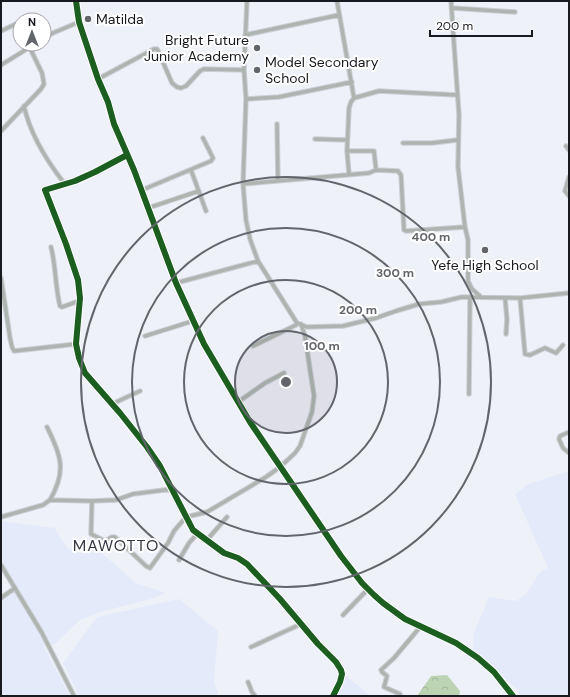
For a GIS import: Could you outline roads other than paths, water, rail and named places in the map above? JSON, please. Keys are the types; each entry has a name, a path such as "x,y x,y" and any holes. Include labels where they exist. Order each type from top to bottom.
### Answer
{"street":[{"path":"76,1 79,22 98,79 108,102 114,124 160,237 176,283 193,322 250,422 341,556 368,589 393,611 456,643 478,658 494,672 513,696"},
{"path":"92,502 91,534 105,541 115,537 148,567 152,567 174,531 186,517 207,512 280,467 295,453 300,446 306,430 314,403 305,336 299,323 258,261 250,239 246,220 244,184 246,100 244,70 246,1"},
{"path":"337,1 354,98"},
{"path":"451,1 459,115 458,167 465,227 468,240 468,281 472,289 481,297"},
{"path":"452,8 515,12"},
{"path":"245,35 339,15"},
{"path":"52,34 79,22"},
{"path":"1,31 12,26"},
{"path":"98,79 154,49 157,49 172,83 181,88 186,86 200,71 204,69 244,70"},
{"path":"1,64 20,52"},
{"path":"1,131 44,84 42,73 32,52"},
{"path":"246,100 279,97 352,82"},
{"path":"348,174 347,140 349,108 354,98 379,91 457,95"},
{"path":"24,106 26,118 37,141 64,183"},
{"path":"277,124 278,181"},
{"path":"142,190 212,160 212,156 203,138"},
{"path":"315,139 347,140"},
{"path":"404,143 432,143 458,140"},
{"path":"566,146 569,150"},
{"path":"347,151 374,151 376,170"},
{"path":"127,155 95,172 45,190 78,280 80,298 76,344 79,358 85,373 147,447 160,466 193,530 224,553 247,564 280,599 318,644 336,662 341,670 340,682 333,696"},
{"path":"191,170 206,211"},
{"path":"244,184 369,173 376,170 398,171 401,175 404,230 465,227"},
{"path":"569,177 565,191 569,196"},
{"path":"148,208 199,191"},
{"path":"51,247 54,260 57,295 60,306 79,301"},
{"path":"176,283 258,261"},
{"path":"1,278 10,338 14,351 76,344"},
{"path":"299,323 307,328 350,325 419,304 470,296 520,298 569,293"},
{"path":"469,394 470,296"},
{"path":"505,298 507,319 506,334"},
{"path":"520,298 525,354 530,355 545,348 556,353 563,345"},
{"path":"145,336 193,322"},
{"path":"253,346 299,323"},
{"path":"238,402 284,373"},
{"path":"112,404 140,391"},
{"path":"1,517 43,505 50,500 56,489 60,478 60,461 57,448 47,427"},
{"path":"569,432 560,436 559,439 563,448 569,454"},
{"path":"50,500 92,502 116,500 132,494 172,489"},
{"path":"206,541 227,517"},
{"path":"179,560 188,543 197,534"},
{"path":"1,565 42,633 74,696"},
{"path":"1,598 15,588"},
{"path":"343,615 368,589"},
{"path":"251,647 301,624"},
{"path":"400,694 384,687 388,676 381,670 394,658 421,626"},
{"path":"248,682 255,696"}],"place":[{"name":"Matilda","path":"88,19"},
{"name":"Bright Future Junior Academy","path":"257,48"},
{"name":"Model Secondary School","path":"257,70"},
{"name":"Yefe High School","path":"485,250"}],"district":[{"name":"MAWOTTO","path":"116,545"}]}
